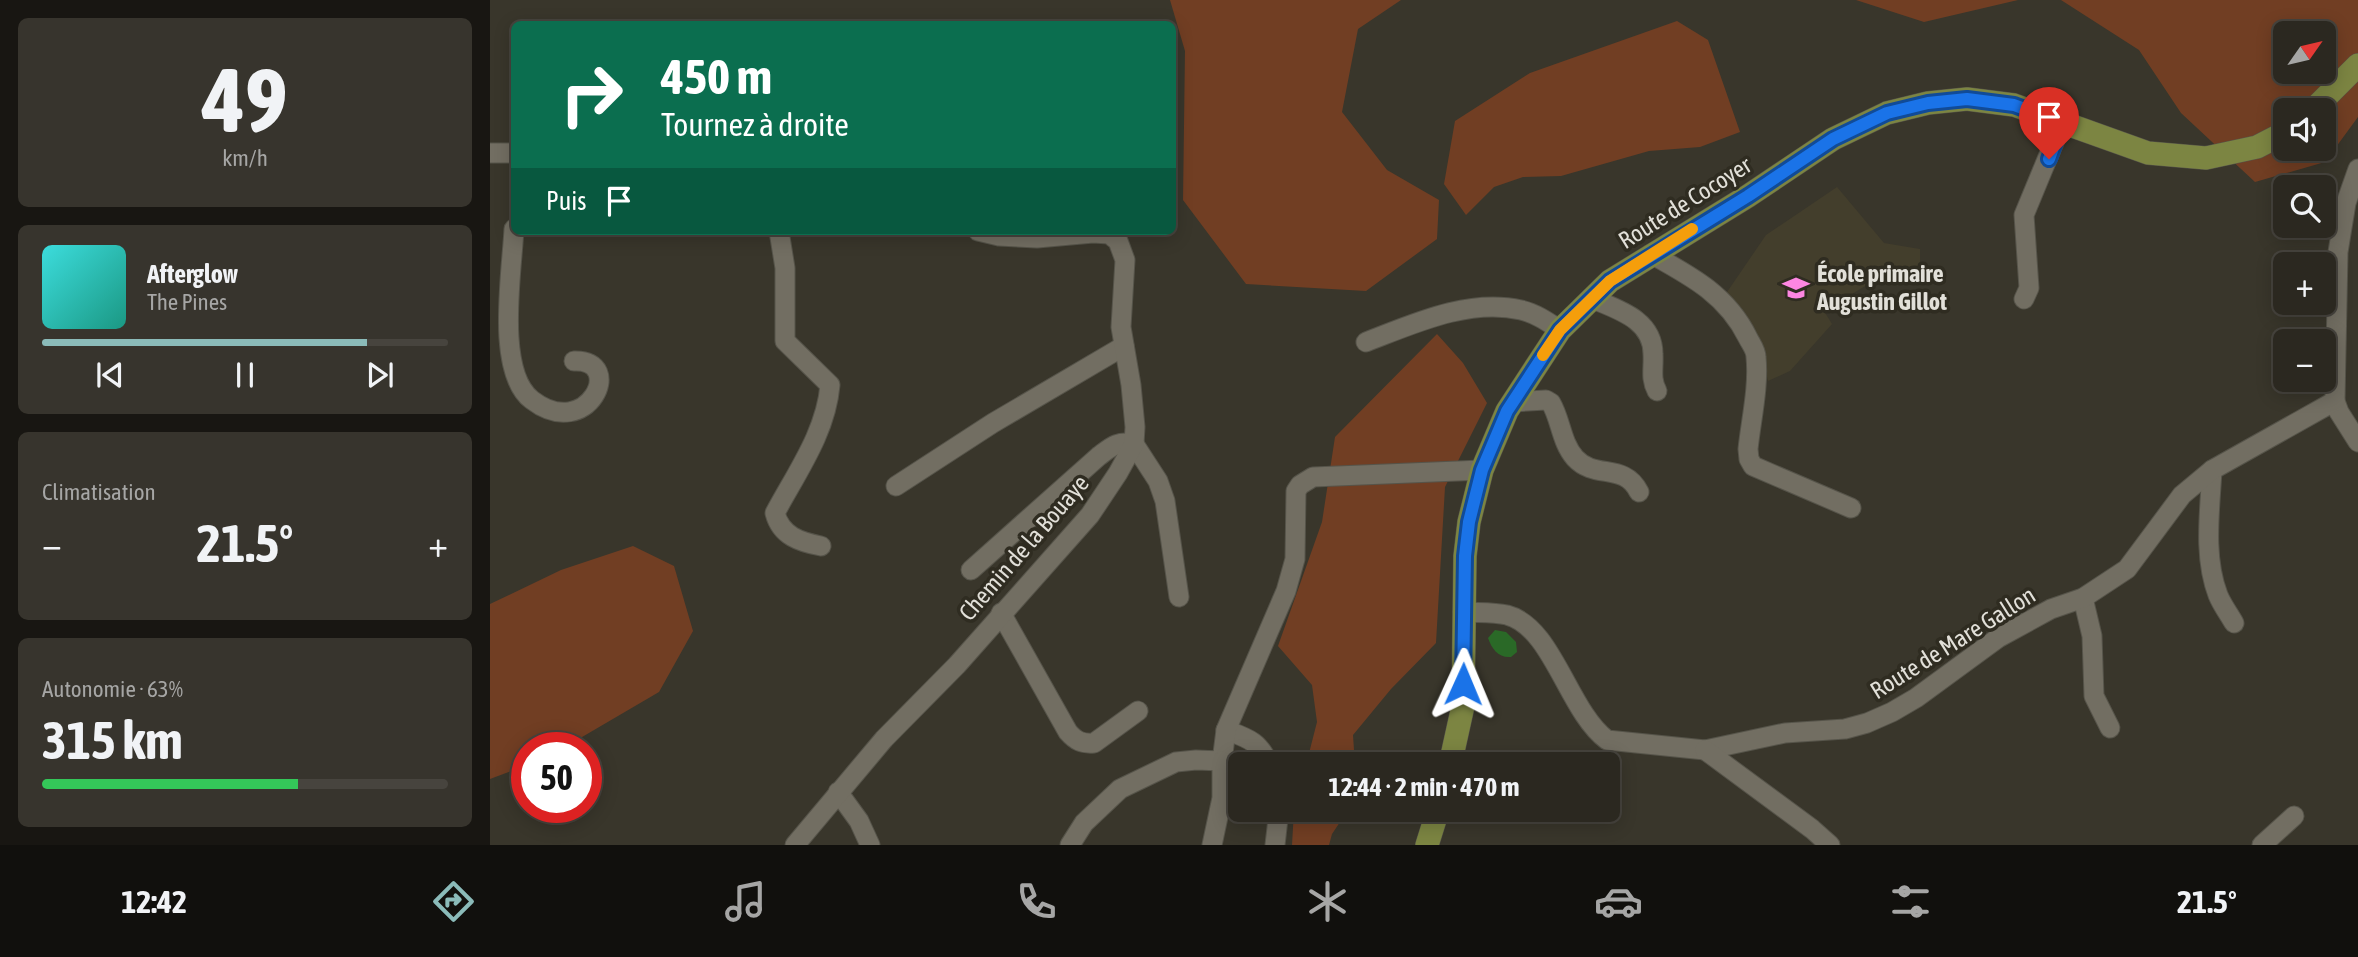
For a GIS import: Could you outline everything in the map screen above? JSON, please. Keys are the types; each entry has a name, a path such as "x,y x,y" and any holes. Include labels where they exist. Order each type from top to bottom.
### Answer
{"main road":[{"path":"2325,98 2358,65"},
{"name":"Route de Cocoyer","path":"1453,752 1463,706 1463,612 1469,522 1482,470 1495,436 1513,402 1560,330 1610,281 1748,196 1833,139 1887,113 1928,103 1967,99 2014,105 2148,153 2206,158 2257,147 2273,139"},
{"path":"1427,845 1434,822"}],"street":[{"path":"2024,299 2029,288 2024,215 2042,177 2062,123"},
{"path":"490,153 511,153"},
{"path":"2358,169 2346,203 2338,251 2335,401 2358,442"},
{"path":"514,235 509,319 512,363 519,385 535,402 555,411 577,409 589,404 600,385 598,375 592,366 583,361 573,361"},
{"path":"780,235 785,268 785,341 830,385 828,407 809,453 775,513 778,525 798,541 821,546"},
{"name":"Chemin de la Bouaye","path":"995,235 1037,238 1071,235"},
{"name":"Chemin de la Bouaye","path":"795,845 884,740 957,665 1090,515 1118,473 1133,444 1133,406 1121,327 1125,260 1123,250 1113,236 1106,235"},
{"path":"1651,254 1699,280 1724,302 1743,328 1756,354 1748,449 1753,466 1851,508"},
{"path":"1593,299 1631,314 1642,326 1652,345 1651,377 1657,391"},
{"path":"1366,342 1430,317 1491,308 1520,310 1544,319 1560,330"},
{"path":"896,486 993,423 1124,346"},
{"path":"1513,402 1546,400 1550,403 1566,445 1575,457 1587,468 1621,473 1635,483 1639,492"},
{"name":"Route de Mare Gallon","path":"1463,612 1506,615 1531,631 1547,649 1595,731 1607,740 1705,750 1786,733 1845,729 1867,723 1916,698 1997,638 2051,609 2083,598 2127,569 2164,523 2182,495 2212,470 2335,401"},
{"path":"971,570 1099,456 1115,443 1123,442 1133,444 1158,481 1165,501 1179,597"},
{"path":"1212,845 1222,798 1222,761 1226,730 1286,590 1295,559 1296,491 1300,485 1313,477 1482,470"},
{"path":"2212,470 2209,519 2211,567 2218,596 2235,623"},
{"path":"2083,598 2092,636 2094,696 2110,728"},
{"path":"1001,613 1068,732 1076,740 1094,743 1138,711"},
{"path":"1226,730 1253,740 1263,752"},
{"path":"1705,750 1830,845"},
{"path":"1070,845 1084,823 1121,789 1176,762 1222,761"},
{"path":"838,792 859,821 870,845"},
{"path":"2262,845 2294,816"},
{"path":"1275,845 1278,822"}],"shaded area":[{"path":"1170,0 1401,0 1358,29 1342,112 1387,170 1439,200 1437,239 1366,291 1246,284 1183,200 1185,51"},
{"path":"1856,0 2018,0 1924,22"},
{"path":"2061,0 2358,0 2358,117 2336,147 2336,98 2273,98 2273,161 2325,162 2255,182 2181,113 2139,50"},
{"path":"1677,21 1708,40 1740,132 1700,147 1649,151 1561,176 1523,177 1494,187 1466,215 1444,184 1455,121 1530,73"},
{"name":"École primaire Augustin Gillot","path":"1837,187 1884,243 1920,249 1920,281 1885,274 1824,311 1832,324 1790,371 1768,381 1761,353 1725,295 1766,235"},
{"path":"1437,334 1463,363 1487,403 1445,487 1436,643 1391,689 1353,735 1354,752 1309,752 1317,722 1312,685 1278,646 1322,522 1335,437"},
{"path":"633,546 674,566 693,631 659,692 591,732 511,732 511,771 490,779 490,604 561,570"},
{"path":"1495,630 1506,632 1516,642 1517,652 1511,657 1499,654 1491,646 1488,638"},
{"path":"1293,822 1340,822 1329,845 1292,845"}],"slow traffic":[{"path":"1543,355 1560,330 1610,281 1692,229"}],"place":[{"name":"École primaire Augustin Gillot","path":"1796,288"}],"route":[{"path":"1463,684 1465,556 1469,522 1482,470 1507,411 1560,330 1610,281 1748,196 1833,139 1887,113 1928,103 1967,99 2014,105 2062,123 2049,159"}]}
